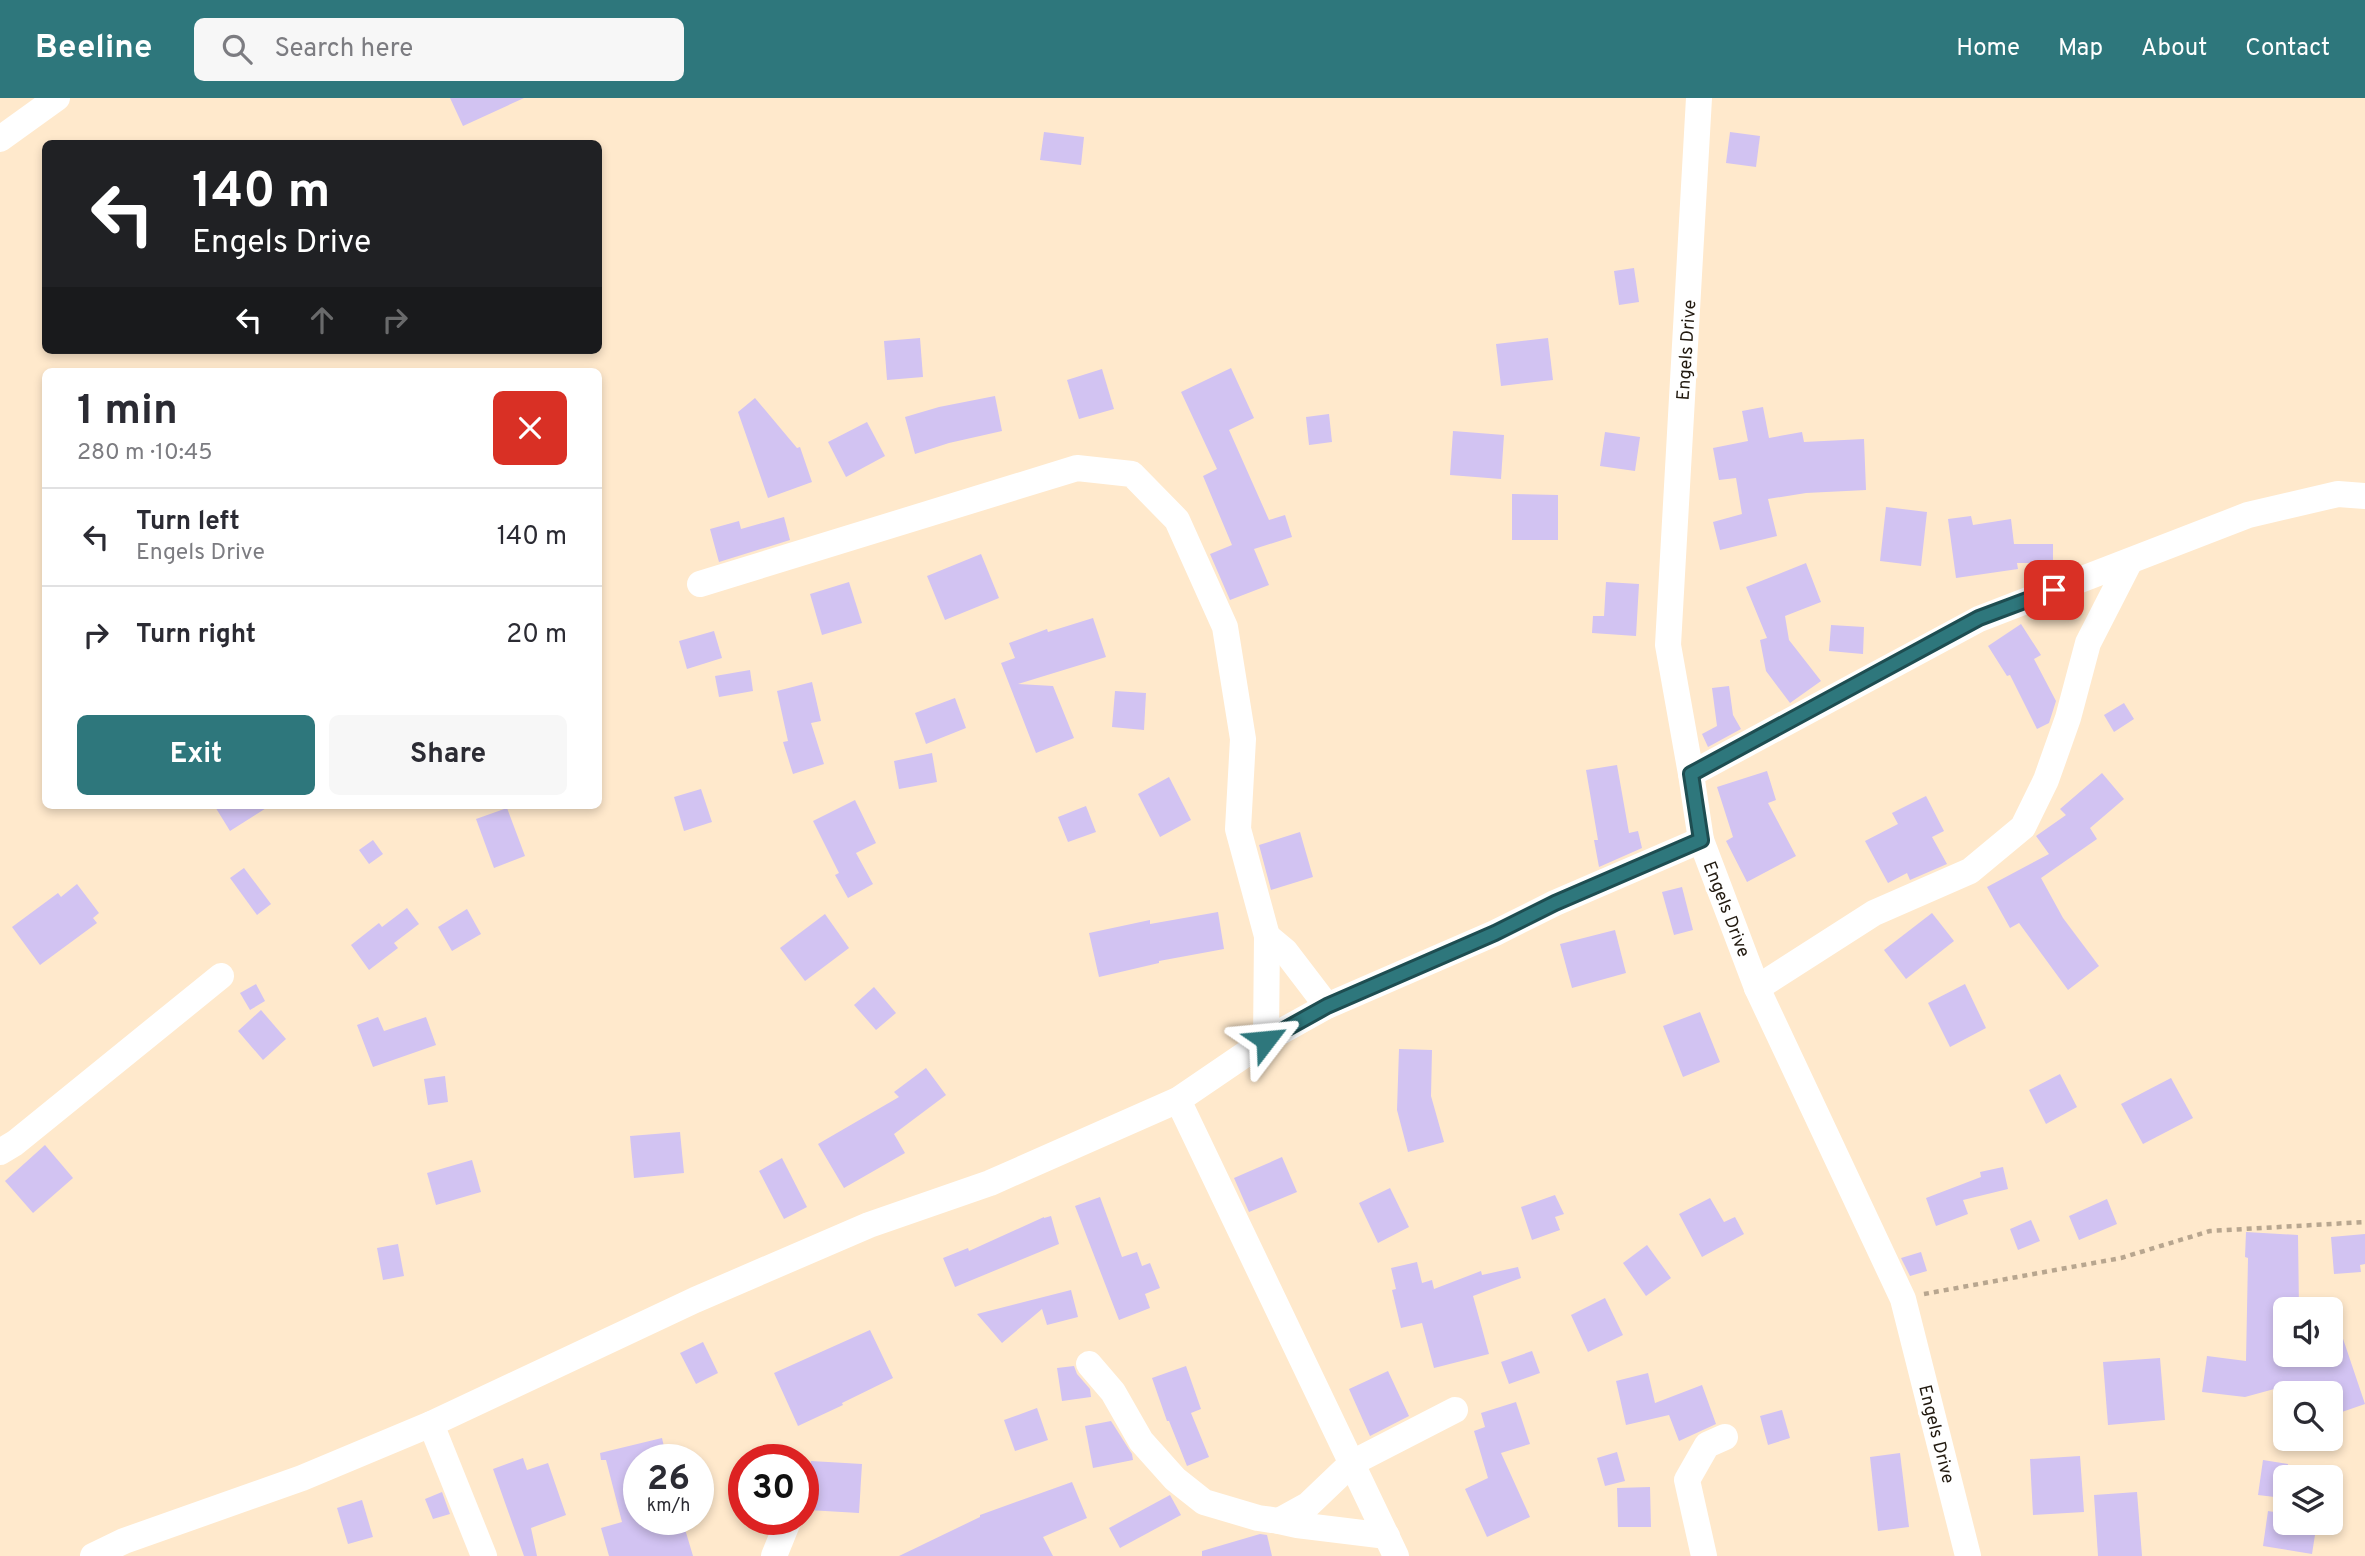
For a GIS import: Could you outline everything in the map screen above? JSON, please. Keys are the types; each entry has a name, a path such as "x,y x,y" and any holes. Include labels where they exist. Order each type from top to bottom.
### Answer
{"street":[{"path":"0,139 57,98"},
{"name":"Engels Drive","path":"1699,98 1668,645 1701,840 1757,988 1903,1299 1968,1556"},
{"path":"700,584 1077,467 1132,474 1177,520 1225,627 1243,739 1238,829 1267,936 1266,1040"},
{"path":"1691,774 1979,618 2248,515 2338,495 2365,496"},
{"path":"1757,988 1874,913 1970,871 2023,827 2046,780 2068,718 2088,643 2130,561"},
{"path":"93,1556 121,1548 302,1478 431,1424 707,1295 869,1225 990,1182 1178,1100 1266,1040 1327,1006 1701,840"},
{"path":"1267,936 1285,951 1327,1006"},
{"path":"0,1152 15,1143 221,976"},
{"path":"1178,1100 1392,1546"},
{"path":"1089,1364 1113,1392 1141,1441 1175,1479 1204,1502 1258,1518 1392,1546"},
{"path":"1279,1521 1308,1505 1352,1463 1455,1410"},
{"path":"431,1424 484,1556"},
{"path":"1704,1556 1687,1480 1707,1445 1725,1437"},
{"path":"774,1556 783,1535"}],"path":[{"path":"1903,1299 2121,1258 2210,1231 2365,1222"}],"building":[{"path":"450,98 524,98 463,126"},
{"path":"1044,132 1084,137 1081,165 1040,160"},
{"path":"1730,132 1760,136 1756,167 1726,163"},
{"path":"1634,268 1639,302 1619,305 1614,271"},
{"path":"920,338 923,377 887,380 884,341"},
{"path":"1548,338 1553,380 1501,386 1496,344"},
{"path":"1231,368 1254,418 1229,430 1269,520 1285,515 1292,537 1254,549 1269,585 1230,600 1210,554 1232,545 1203,476 1217,469 1181,392"},
{"path":"1102,369 1114,409 1079,419 1067,380"},
{"path":"995,396 1002,431 915,454 905,417"},
{"path":"755,398 797,448 800,447 812,482 768,498 738,412"},
{"path":"1763,407 1769,438 1802,432 1804,442 1864,439 1866,490 1806,493 1768,499 1777,536 1720,550 1713,522 1742,514 1736,478 1719,480 1713,448 1748,441 1742,411"},
{"path":"1329,414 1332,442 1309,445 1306,417"},
{"path":"867,422 885,456 846,477 828,442"},
{"path":"1453,431 1504,435 1501,479 1450,475"},
{"path":"1605,432 1640,437 1635,471 1600,466"},
{"path":"1512,494 1558,495 1558,540 1512,540"},
{"path":"1886,507 1927,512 1921,566 1880,561"},
{"path":"1971,516 1973,525 2011,519 2014,544 2053,544 2053,563 2017,563 2018,569 1956,578 1948,519"},
{"path":"784,517 790,540 719,562 710,529 739,521 741,529"},
{"path":"981,554 999,598 945,620 927,576"},
{"path":"1806,563 1821,602 1785,616 1789,640 1821,681 1790,703 1766,671 1760,640 1767,638 1746,587"},
{"path":"849,582 862,623 822,635 810,594"},
{"path":"1606,582 1639,584 1636,636 1592,633 1593,616 1604,616"},
{"path":"1093,618 1106,657 1018,684 1053,686 1074,738 1036,753 1001,663 1015,658 1009,643 1047,629 1048,632"},
{"path":"2021,624 2041,655 2034,659 2056,701 2049,723 2037,729 2010,675 2007,676 1988,646"},
{"path":"1831,625 1864,627 1863,654 1829,651"},
{"path":"714,631 722,658 687,669 679,641"},
{"path":"750,670 753,691 719,697 715,676"},
{"path":"812,682 821,721 811,723 824,764 793,774 783,742 788,741 777,691"},
{"path":"1729,686 1733,715 1741,729 1708,747 1702,734 1717,726 1712,688"},
{"path":"1115,691 1146,693 1144,730 1112,727"},
{"path":"955,698 966,728 926,744 915,713"},
{"path":"2124,703 2134,719 2114,732 2104,715"},
{"path":"932,753 937,782 899,789 894,761"},
{"path":"1617,765 1629,833 1638,831 1642,848 1599,867 1594,840 1598,840 1586,770"},
{"path":"1767,771 1776,800 1768,803 1796,856 1747,882 1726,841 1733,837 1717,787"},
{"path":"2102,773 2124,799 2090,828 2097,839 2041,878 2063,918 2099,966 2068,990 2019,923 2010,928 1987,887 2049,854 2036,836 2066,815 2060,809"},
{"path":"1169,777 1191,820 1160,837 1138,794"},
{"path":"701,789 712,822 684,831 674,797"},
{"path":"1926,796 1944,831 1932,837 1947,864 1910,880 1907,873 1888,883 1865,841 1898,824 1892,813"},
{"path":"855,800 876,843 856,853 873,884 848,898 835,875 839,873 813,821"},
{"path":"1086,806 1096,832 1068,842 1058,817"},
{"path":"216,809 265,809 230,831"},
{"path":"507,809 525,856 494,868 476,819"},
{"path":"1300,832 1313,877 1271,890 1259,845"},
{"path":"373,840 383,854 369,864 359,850"},
{"path":"244,868 271,904 257,915 230,878"},
{"path":"77,884 99,913 93,918 97,923 40,965 12,927 58,893 61,897"},
{"path":"1682,887 1693,930 1674,935 1662,892"},
{"path":"407,908 419,924 394,943 398,948 369,970 351,945 379,923 382,927"},
{"path":"467,909 481,934 452,951 438,927"},
{"path":"1218,912 1224,949 1159,961 1099,977 1089,933 1150,920 1150,924"},
{"path":"1932,913 1954,941 1906,979 1884,950"},
{"path":"825,914 849,948 805,981 780,948"},
{"path":"1615,930 1626,973 1572,988 1560,944"},
{"path":"256,984 265,1001 250,1010 240,993"},
{"path":"1965,984 1986,1028 1950,1047 1928,1003"},
{"path":"874,987 896,1013 876,1030 854,1005"},
{"path":"261,1010 286,1039 263,1060 238,1031"},
{"path":"1700,1012 1720,1062 1683,1077 1663,1026"},
{"path":"378,1017 384,1031 426,1017 436,1045 373,1067 357,1025"},
{"path":"1399,1049 1432,1050 1431,1096 1444,1142 1408,1152 1397,1110"},
{"path":"926,1068 946,1095 894,1134 905,1153 844,1188 818,1144 899,1097 894,1092"},
{"path":"2060,1074 2077,1107 2046,1124 2029,1090"},
{"path":"445,1076 448,1102 428,1105 424,1079"},
{"path":"2171,1078 2193,1118 2143,1144 2121,1104"},
{"path":"680,1132 684,1173 634,1178 630,1136"},
{"path":"45,1145 73,1178 33,1213 5,1181"},
{"path":"1282,1157 1297,1192 1249,1212 1234,1178"},
{"path":"782,1158 807,1207 784,1219 759,1171"},
{"path":"472,1160 481,1192 436,1205 427,1173"},
{"path":"2003,1167 2008,1189 1963,1200 1968,1214 1936,1226 1926,1198 1981,1177 1980,1172"},
{"path":"1390,1188 1409,1227 1378,1243 1359,1203"},
{"path":"1555,1195 1564,1214 1555,1217 1560,1230 1532,1240 1521,1207"},
{"path":"1100,1197 1122,1257 1137,1252 1142,1266 1150,1263 1160,1288 1145,1294 1150,1308 1119,1320 1075,1206"},
{"path":"1710,1198 1724,1222 1735,1217 1744,1234 1702,1257 1679,1214"},
{"path":"2107,1199 2117,1224 2079,1240 2069,1216"},
{"path":"1051,1216 1059,1244 955,1287 943,1258 968,1248 969,1251"},
{"path":"2031,1220 2040,1241 2018,1250 2010,1229"},
{"path":"2246,1232 2298,1235 2299,1297 2273,1297 2273,1367 2343,1367 2343,1339 2365,1404 2343,1412 2343,1381 2273,1381 2273,1389 2245,1397 2202,1392 2207,1356 2246,1361 2248,1258 2245,1257"},
{"path":"2365,1234 2365,1264 2360,1265 2361,1272 2334,1274 2331,1237"},
{"path":"398,1244 404,1276 383,1280 377,1248"},
{"path":"1647,1245 1671,1278 1646,1296 1623,1263"},
{"path":"1921,1252 1927,1271 1910,1276 1901,1258"},
{"path":"1417,1262 1422,1283 1432,1280 1434,1289 1481,1271 1482,1275 1518,1267 1521,1278 1473,1296 1489,1354 1434,1368 1422,1323 1401,1328 1392,1290 1396,1289 1391,1268"},
{"path":"1071,1290 1078,1317 1047,1325 1042,1309 1002,1343 977,1314"},
{"path":"1605,1298 1623,1335 1588,1352 1571,1315"},
{"path":"870,1330 893,1378 798,1426 774,1373"},
{"path":"703,1342 718,1373 696,1384 680,1353"},
{"path":"1532,1351 1540,1373 1509,1384 1501,1362"},
{"path":"2160,1358 2165,1420 2108,1425 2103,1362"},
{"path":"1074,1366 1077,1374 1090,1389 1091,1397 1062,1401 1057,1368"},
{"path":"1186,1366 1201,1409 1191,1413 1209,1457 1187,1466 1152,1378"},
{"path":"1388,1371 1409,1416 1370,1436 1349,1389"},
{"path":"1648,1373 1655,1403 1702,1385 1716,1424 1679,1441 1669,1415 1626,1425 1616,1381"},
{"path":"1516,1402 1530,1444 1501,1453 1530,1517 1487,1537 1465,1489 1488,1478 1474,1431 1485,1427 1481,1413"},
{"path":"1037,1408 1048,1440 1015,1451 1004,1420"},
{"path":"1782,1410 1790,1438 1768,1445 1760,1416"},
{"path":"1111,1421 1133,1460 1093,1468 1085,1426"},
{"path":"662,1438 663,1444 637,1444"},
{"path":"623,1447 623,1535 687,1535 693,1556 609,1556 601,1528 622,1522 606,1460 601,1460 600,1453"},
{"path":"1617,1452 1625,1481 1605,1486 1597,1458"},
{"path":"1900,1453 1909,1527 1878,1531 1870,1457"},
{"path":"2080,1456 2084,1512 2033,1515 2030,1459"},
{"path":"523,1458 527,1470 548,1463 566,1515 531,1528 537,1556 524,1556 493,1469"},
{"path":"2263,1460 2288,1464 2273,1465 2273,1497 2258,1495"},
{"path":"819,1461 862,1464 859,1513 819,1511"},
{"path":"1072,1482 1087,1518 1043,1537 1053,1556 899,1556 980,1515"},
{"path":"1650,1487 1651,1527 1618,1527 1617,1488"},
{"path":"442,1492 450,1514 433,1519 425,1499"},
{"path":"2137,1492 2142,1556 2098,1556 2094,1495"},
{"path":"1170,1495 1181,1515 1120,1548 1109,1528"},
{"path":"362,1500 373,1537 348,1544 337,1508"},
{"path":"2268,1511 2273,1512 2273,1535 2315,1535 2312,1554 2263,1546"},
{"path":"1260,1534 1267,1535 1272,1556 1202,1556 1202,1551"}],"route":[{"path":"1266,1040 1327,1006 1701,840 1691,774 1979,618 2054,590"}]}
